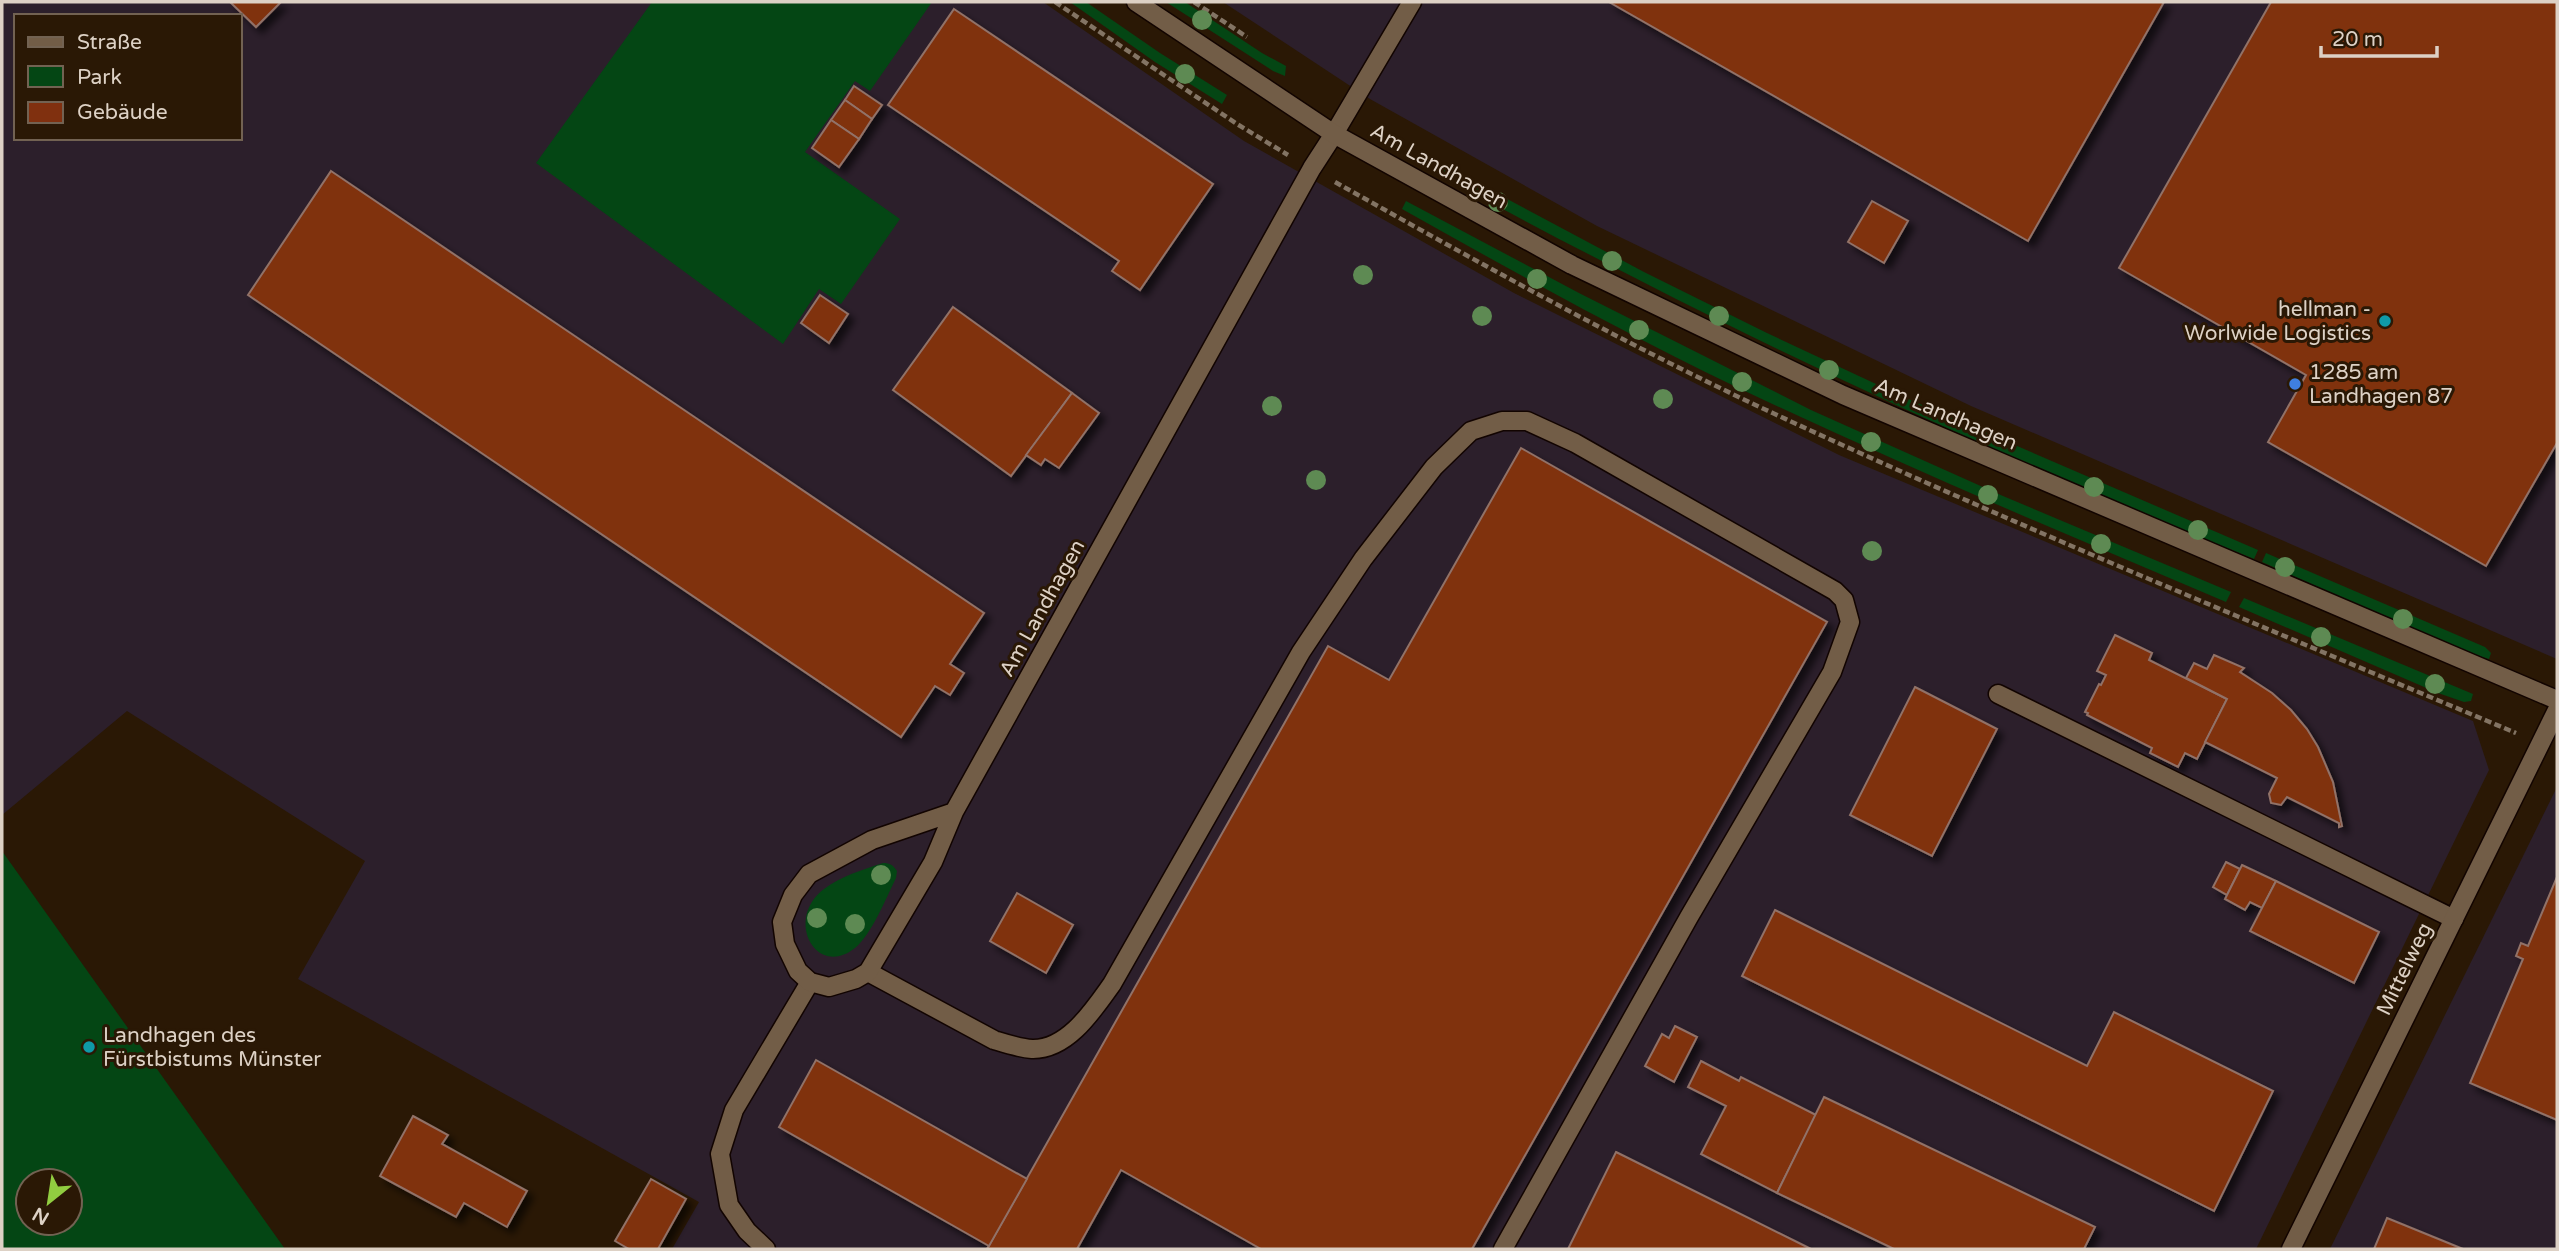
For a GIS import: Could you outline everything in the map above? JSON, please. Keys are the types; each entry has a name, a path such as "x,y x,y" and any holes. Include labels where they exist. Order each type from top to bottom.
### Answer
{"street":[{"name":"Am Landhagen","path":"1136,2 1334,134 1572,265 1843,394 2557,700"},
{"path":"1334,134 1412,2"},
{"name":"Am Landhagen","path":"868,972 933,862 954,812 1312,168 1334,134"},
{"path":"954,812 872,840 809,874 793,895 782,922 785,944 792,961 810,982 829,987 856,979 868,972 994,1040 1014,1047 1036,1049 1057,1042 1075,1030 1112,984 1301,652 1363,559 1434,467 1471,431 1502,421 1527,421 1575,443 1835,592 1844,600 1850,622 1832,672 1689,917 1503,1249"},
{"path":"1998,694 2454,919"},
{"name":"Mittelweg","path":"2291,1249 2557,709"},
{"path":"766,1249 747,1231 729,1205 720,1154 734,1110 810,982"}],"path":[{"path":"1194,2 1249,39"}],"shaded area":[{"path":"2,2 1043,2 1244,141 1514,293 1839,455 2473,721 2489,770 2256,1249 672,1249 699,1202 298,979 365,861 127,711 2,815"},
{"path":"1223,2 2557,2 2557,659 1971,406 1597,226 1370,99"},
{"path":"2557,787 2557,1249 2330,1249"}],"green space":[{"path":"652,2 932,2 870,91 855,81 805,152 900,219 841,304 819,289 783,344 536,163"},
{"path":"1070,2 1086,2 1227,95 1222,104 1155,62"},
{"path":"1166,2 1185,2 1286,66 1285,76 1273,71"},
{"path":"1428,162 1438,162 1644,272 1906,398 2258,550 2254,559 2021,461 1792,356 1533,225 1453,181 1427,165"},
{"path":"1406,201 1579,293 1811,410 2003,496 2231,592 2226,602 1938,479 1766,401 1628,332 1402,209"},
{"path":"2266,553 2485,647 2491,653 2489,659 2459,650 2262,562"},
{"path":"2244,598 2473,694 2471,701 2464,702 2438,693 2239,607"},
{"path":"2,851 285,1249 2,1249"},
{"path":"883,863 894,867 897,871 896,878 867,934 855,948 841,956 828,956 818,951 810,941 806,929 806,915 812,901 837,880"}],"building":[{"path":"230,2 281,2 256,27"},
{"path":"1609,2 2164,2 2028,241"},
{"name":"hellman - Worlwide Logistics","path":"2271,2 2557,2 2557,443 2486,566 2268,442 2306,375 2119,268"},
{"path":"954,9 1213,184 1140,290 1112,271 1119,261 888,105"},
{"path":"854,86 882,105 872,119 845,100"},
{"path":"845,100 872,119 859,139 831,120"},
{"path":"831,120 859,139 839,167 812,148"},
{"path":"331,171 984,613 950,664 964,673 950,695 935,686 901,737 248,295"},
{"path":"1872,201 1908,221 1884,263 1848,242"},
{"path":"820,295 848,314 829,343 801,323"},
{"path":"953,307 1072,393 1011,476 893,390"},
{"path":"1072,393 1099,413 1059,468 1045,459 1041,465 1026,455"},
{"path":"1521,448 1827,622 1472,1249 1261,1249 1121,1170 1077,1249 987,1249 1328,646 1389,680"},
{"path":"2115,635 2152,653 2149,660 2227,699 2197,759 2185,753 2178,767 2150,753 2152,748 2085,712 2106,675 2097,671"},
{"path":"2214,655 2244,668 2240,672 2272,693 2307,729 2333,782 2342,826 2339,827 2339,823 2287,797 2281,805 2271,803 2269,794 2277,778 2205,742 2227,699 2186,678 2194,663 2207,669"},
{"path":"1915,687 1997,729 1932,856 1850,815"},
{"path":"2226,862 2240,869 2227,895 2213,887"},
{"path":"2242,865 2276,881 2262,908 2250,902 2245,910 2225,899"},
{"path":"2557,877 2557,1120 2470,1083 2523,959 2516,956 2521,943 2528,946"},
{"path":"2276,881 2379,932 2354,983 2250,931"},
{"path":"1017,893 1073,925 1046,973 990,941"},
{"path":"1775,910 2087,1066 2114,1012 2273,1091 2214,1211 1742,976"},
{"path":"1675,1026 1697,1037 1674,1082 1645,1066 1662,1034 1669,1038"},
{"path":"816,1060 1027,1179 989,1246 779,1127"},
{"path":"1701,1061 1739,1081 1741,1077 1816,1115 1777,1193 1701,1154 1726,1106 1688,1087"},
{"path":"1824,1097 2095,1227 2084,1249 1894,1249 1777,1193"},
{"path":"413,1116 448,1135 442,1144 527,1191 507,1227 464,1203 456,1217 380,1176"},
{"path":"1616,1152 1811,1249 1568,1249"},
{"path":"651,1179 686,1199 658,1249 629,1249 615,1241"},
{"path":"2387,1218 2463,1249 2374,1249"}],"place":[{"name":"hellman - Worlwide Logistics","path":"2385,321"},
{"name":"1285 am Landhagen 87","path":"2295,384"},
{"name":"Landhagen des Fürstbistums Münster","path":"89,1047"}]}
